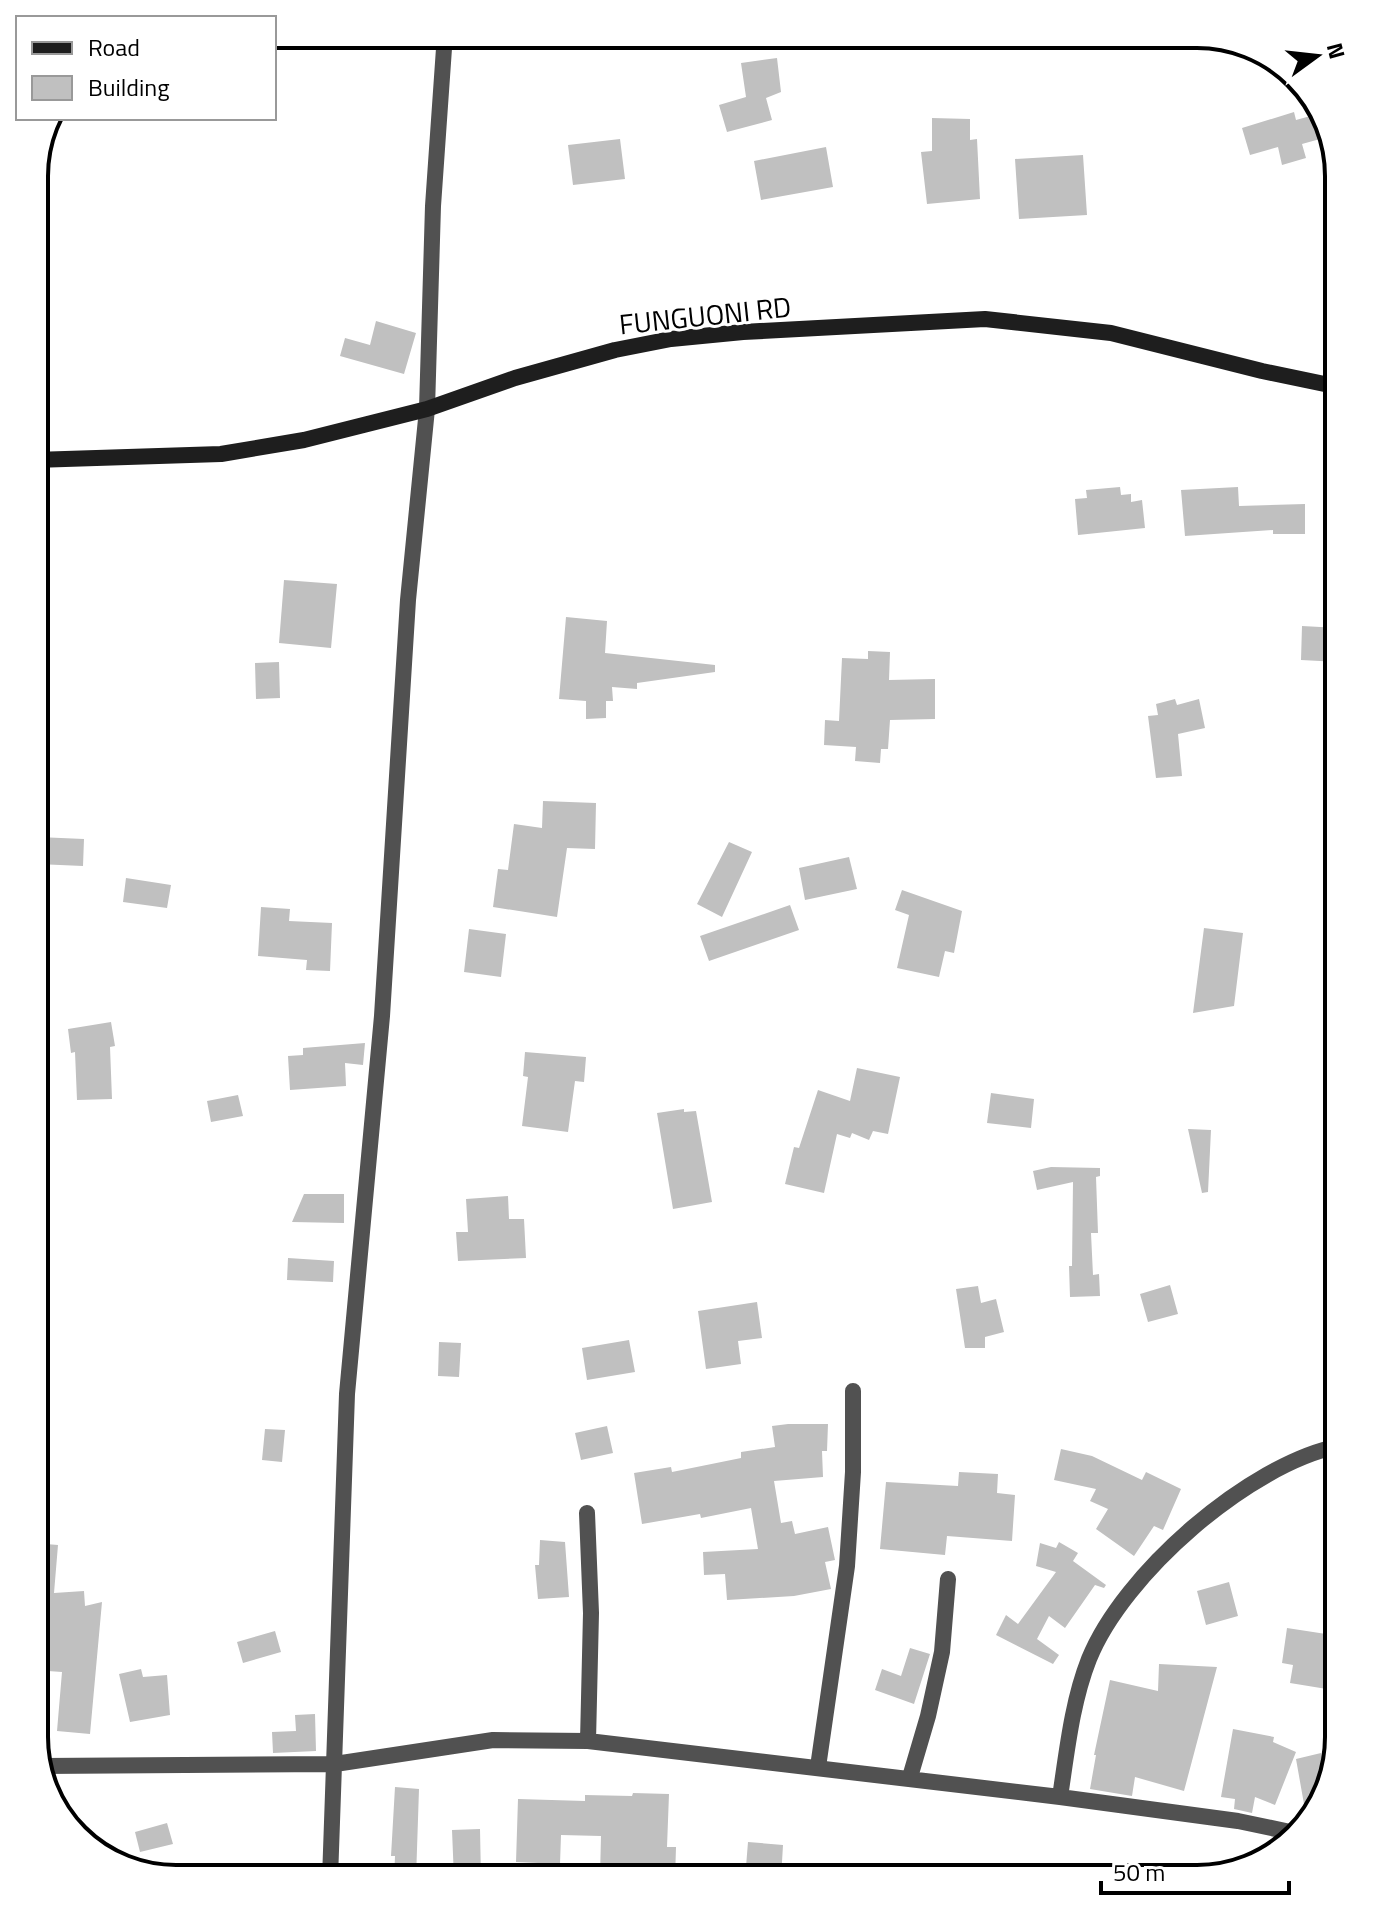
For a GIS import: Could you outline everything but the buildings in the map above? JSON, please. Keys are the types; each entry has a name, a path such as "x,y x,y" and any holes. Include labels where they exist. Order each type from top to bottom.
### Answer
{"street":[{"path":"331,1865 347,1394 382,1016 408,600 427,409 433,206 444,48"},
{"name":"FUNGUONI RD","path":"48,460 221,454 304,440 427,409 566,363 671,339 743,332 985,319 1111,333 1325,384"},
{"path":"818,1767 847,1566 853,1472 853,1391"},
{"path":"1060,1797 1077,1699 1088,1660 1102,1630 1126,1598 1168,1548 1193,1527 1272,1473 1325,1449"},
{"path":"587,1513 591,1613 588,1741"},
{"path":"910,1777 942,1652 948,1579"},
{"path":"51,1766 335,1764 493,1740 588,1741 910,1777 1238,1821 1285,1831"}]}
